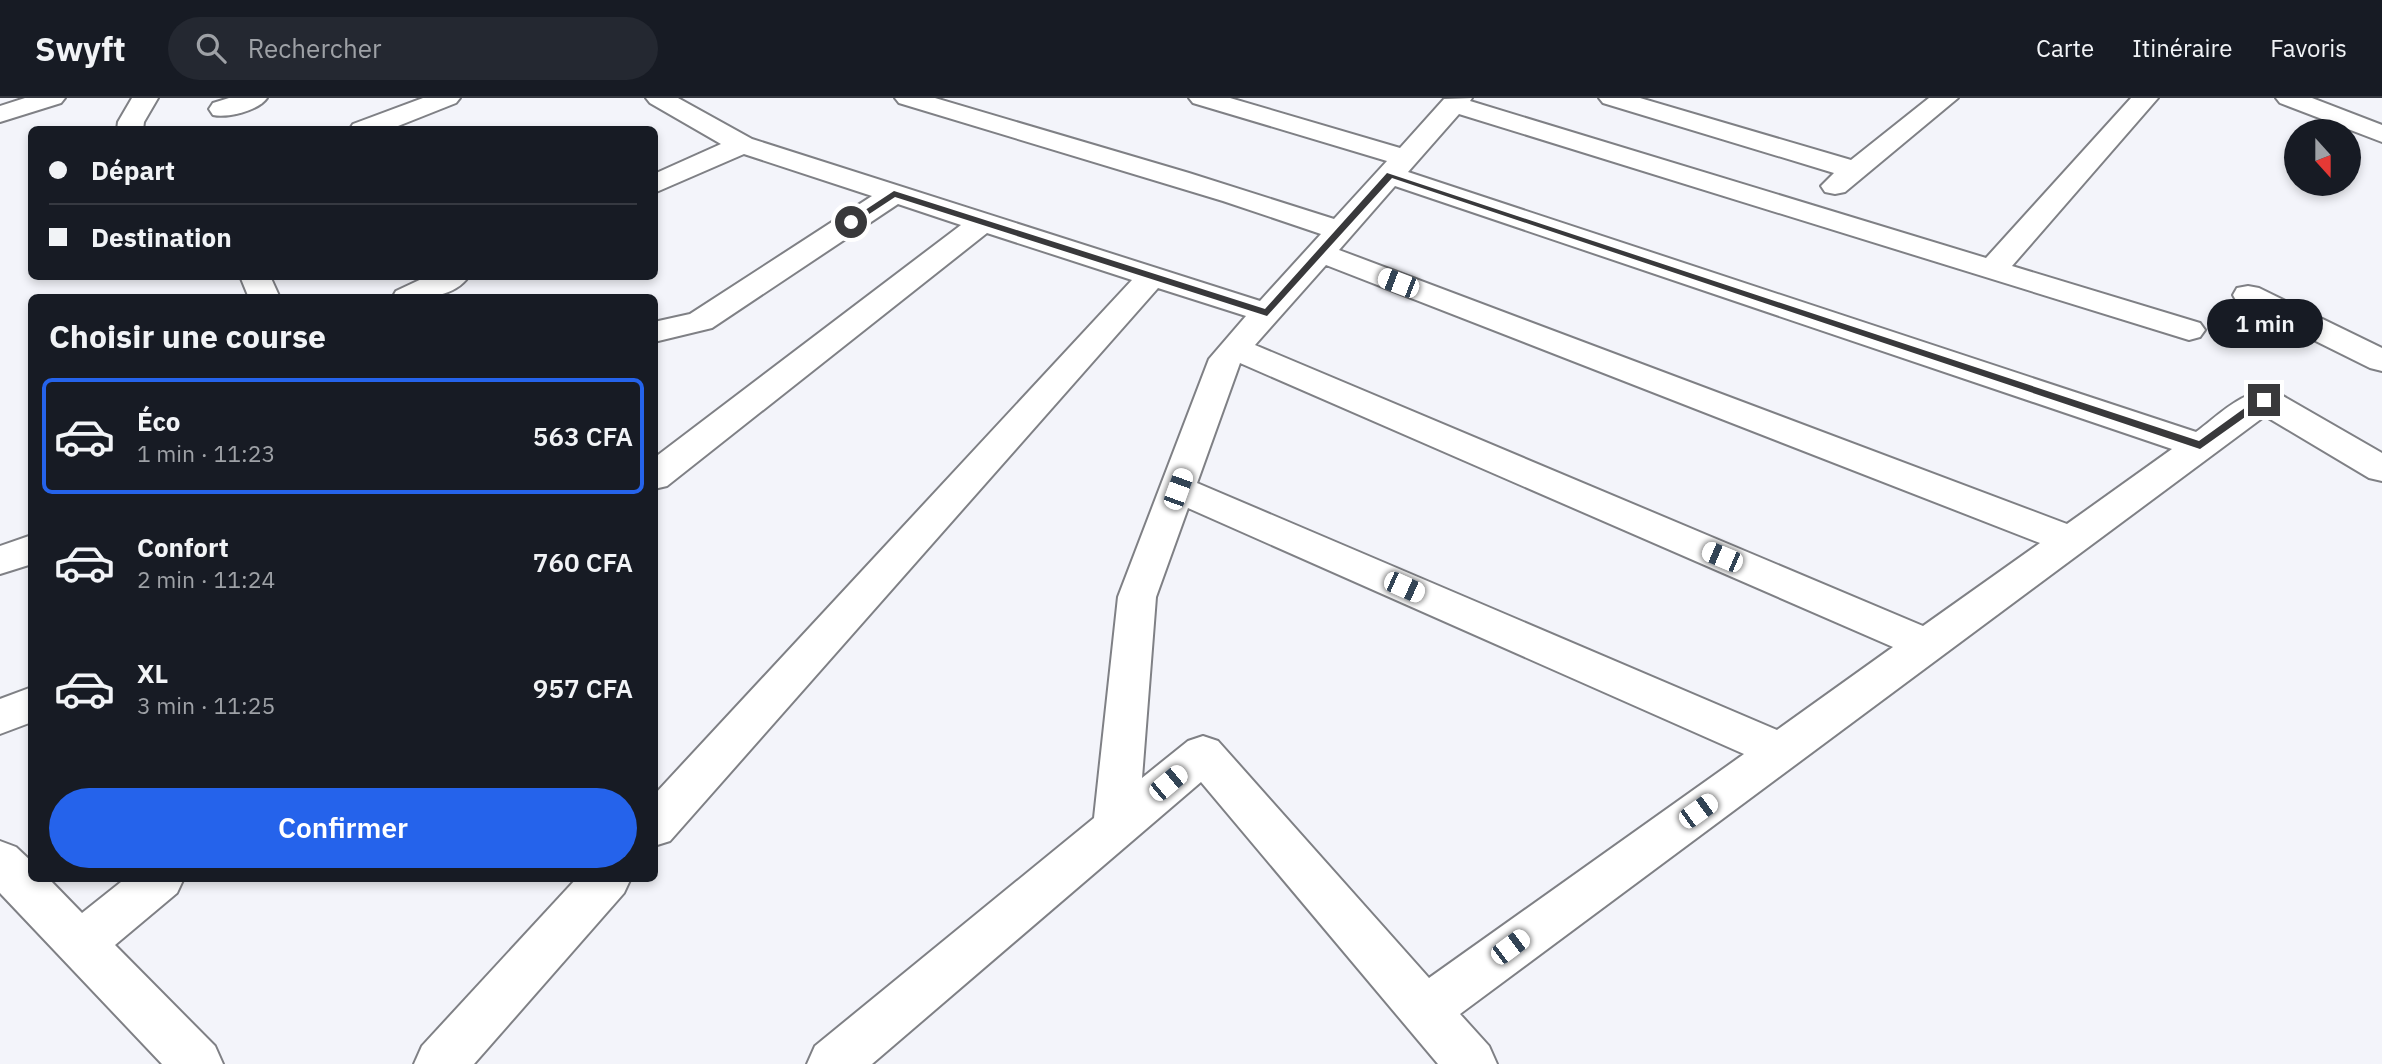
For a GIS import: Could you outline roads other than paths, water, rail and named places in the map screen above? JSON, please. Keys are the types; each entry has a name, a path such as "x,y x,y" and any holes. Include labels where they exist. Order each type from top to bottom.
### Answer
{"street":[{"path":"0,114 52,98"},
{"path":"130,126 145,98"},
{"path":"222,109 254,98"},
{"path":"372,126 446,98"},
{"path":"659,98 741,145 1267,313"},
{"path":"908,98 1034,138 1248,198 1330,242 2071,540"},
{"path":"1612,98 1856,170"},
{"path":"1803,212 1945,98"},
{"path":"1992,270 2145,98"},
{"path":"2289,98 2382,134"},
{"path":"1218,100 1398,167 2200,446"},
{"path":"1116,827 1137,597 1225,359 1456,101 1803,212 2189,330"},
{"path":"658,183 741,145"},
{"path":"658,331 701,321 894,194"},
{"path":"658,474 983,222"},
{"path":"658,823 1152,276"},
{"path":"416,294 445,280"},
{"path":"2248,295 2382,361"},
{"path":"1235,349 1927,645"},
{"path":"1425,1010 2264,400 2382,469"},
{"path":"1178,489 1782,751"},
{"path":"0,560 28,550"},
{"path":"0,717 28,706"},
{"path":"833,1064 1203,754 1471,1064"},
{"path":"0,861 197,1064"},
{"path":"80,944 155,882"},
{"path":"440,1064 604,882"}]}
